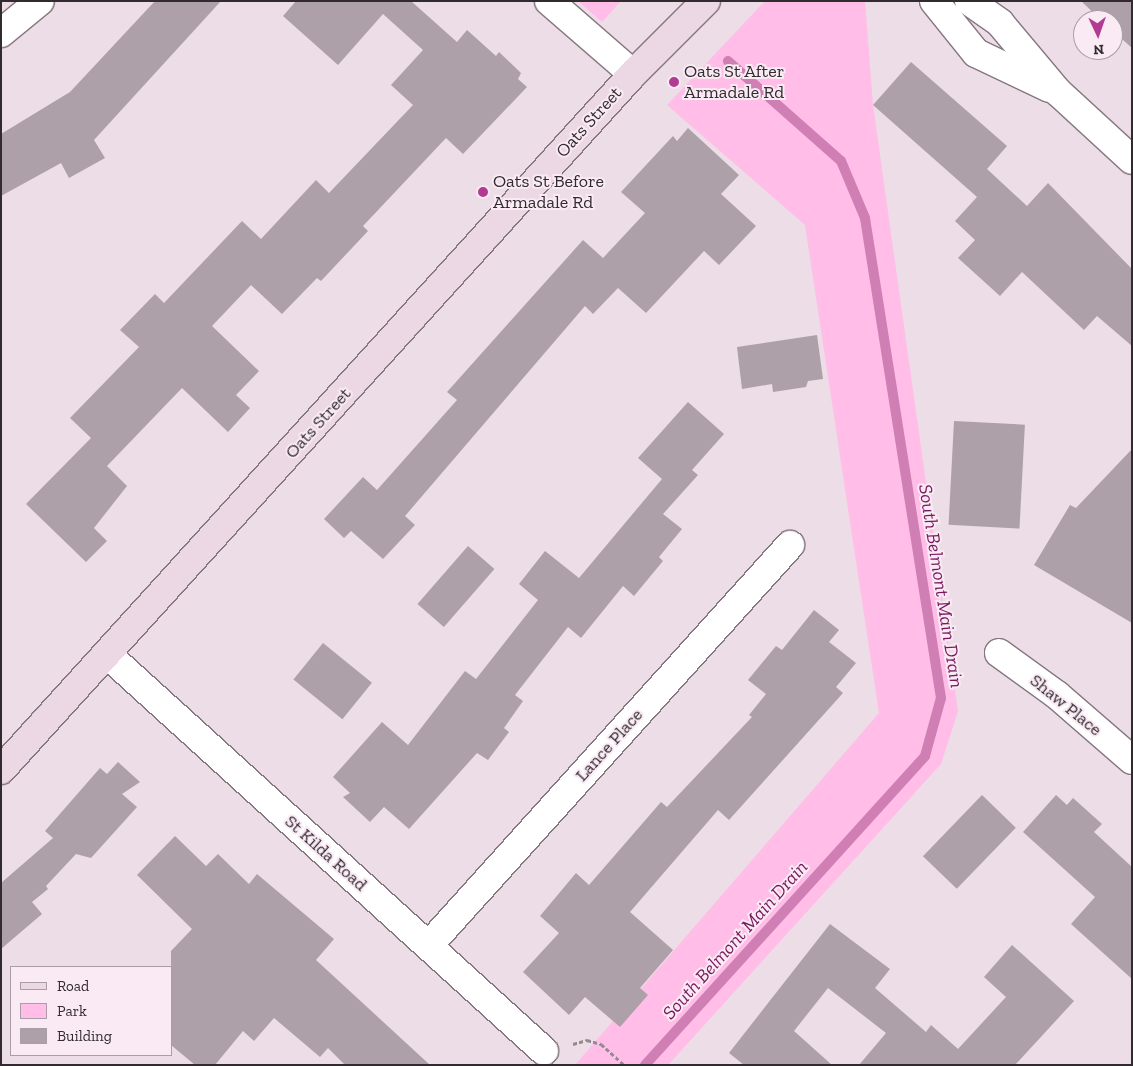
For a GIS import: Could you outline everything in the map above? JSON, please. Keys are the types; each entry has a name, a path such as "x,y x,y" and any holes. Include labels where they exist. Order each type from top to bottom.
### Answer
{"street":[{"path":"1,33 40,1"},
{"path":"549,1 633,74"},
{"name":"Oats Street","path":"633,74 683,1"},
{"name":"Oats Street","path":"1,770 108,655 633,74 706,1"},
{"path":"934,1 976,53 1058,92"},
{"path":"970,1 1000,23 1058,92 1132,160"},
{"name":"Lance Place","path":"429,945 790,545"},
{"name":"Shaw Place","path":"999,653 1058,695 1132,760"},
{"name":"St Kilda Road","path":"108,655 544,1051"}],"path":[{"path":"602,1044 624,1065"}],"green space":[{"path":"578,1 621,1 602,22"},
{"path":"765,1 865,1 873,105 958,711 941,764 668,1065 575,1065 879,713 805,225 667,105"}],"building":[{"path":"155,1 221,1 94,140 105,158 69,178 61,163 1,196 1,134 70,92"},
{"path":"296,1 411,1 457,42 467,30 496,56 499,52 521,73 518,79 527,87 463,154 446,138 363,226 368,231 321,281 317,278 282,314 251,285 212,326 259,371 236,395 250,408 228,432 182,388 107,466 127,486 94,528 107,541 86,562 26,504 91,438 70,418 139,347 120,330 155,294 164,303 242,221 261,239 316,180 329,193 413,105 391,85 423,50 383,14 338,65 283,16"},
{"path":"1081,1 1132,1 1132,48 1123,40 1123,10 1090,10"},
{"path":"911,62 1007,146 987,169 1027,206 1048,183 1132,269 1132,346 1097,316 1084,330 1022,272 1000,296 958,258 975,240 955,221 977,197 873,105"},
{"path":"688,128 739,175 721,194 756,226 719,265 704,251 646,313 618,288 593,314 585,306 405,516 415,525 383,559 351,531 344,538 324,519 363,477 377,490 457,400 447,392 583,240 603,258 645,213 621,192 673,136 677,141"},
{"path":"817,335 823,379 808,381 806,387 773,392 772,384 742,389 737,347"},
{"path":"688,402 724,434 692,470 698,475 663,514 682,529 659,557 663,561 634,596 623,586 581,638 568,627 515,695 523,701 504,728 509,732 488,760 477,753 409,829 384,807 370,822 343,797 350,793 333,777 382,722 408,745 465,671 476,679 538,600 519,584 545,551 579,578 662,479 638,458"},
{"path":"954,421 1025,425 1019,529 949,525"},
{"path":"1132,449 1132,623 1034,565 1070,505 1076,508"},
{"path":"468,546 494,569 444,627 417,604"},
{"path":"814,610 839,630 829,642 856,663 836,687 843,693 729,820 718,810 630,912 673,950 640,988 648,995 620,1027 585,997 569,1015 523,972 559,933 540,916 576,873 589,885 661,802 667,807 752,717 749,715 766,694 748,680 776,646 782,650"},
{"path":"323,643 372,683 342,719 293,680"},
{"path":"118,762 140,782 122,794 137,807 91,858 76,854 46,886 48,889 32,902 42,914 1,949 1,883 53,838 45,831 100,768 107,774"},
{"path":"982,795 1016,828 957,889 923,856"},
{"path":"1056,795 1067,805 1073,798 1102,824 1094,832 1132,867 1132,979 1071,924 1095,897 1023,832"},
{"path":"175,836 206,866 218,854 249,884 257,874 334,939 316,960 430,1065 345,1065 328,1048 320,1057 274,1018 254,1041 243,1031 215,1065 195,1065 172,1046 171,951 192,929 137,875"},
{"path":"830,924 890,969 875,988 926,1032 931,1025 958,1049 1006,997 984,977 1012,945 1074,1001 1015,1065 859,1065 886,1033 828,988 794,1031 832,1065 744,1065 729,1053"}],"waterway":[{"name":"South Belmont Main Drain","path":"645,1065 925,756 941,698 865,218 841,161 728,61"}],"place":[{"name":"Oats St After Armadale Rd","path":"674,82"},
{"name":"Oats St Before Armadale Rd","path":"483,192"}]}
